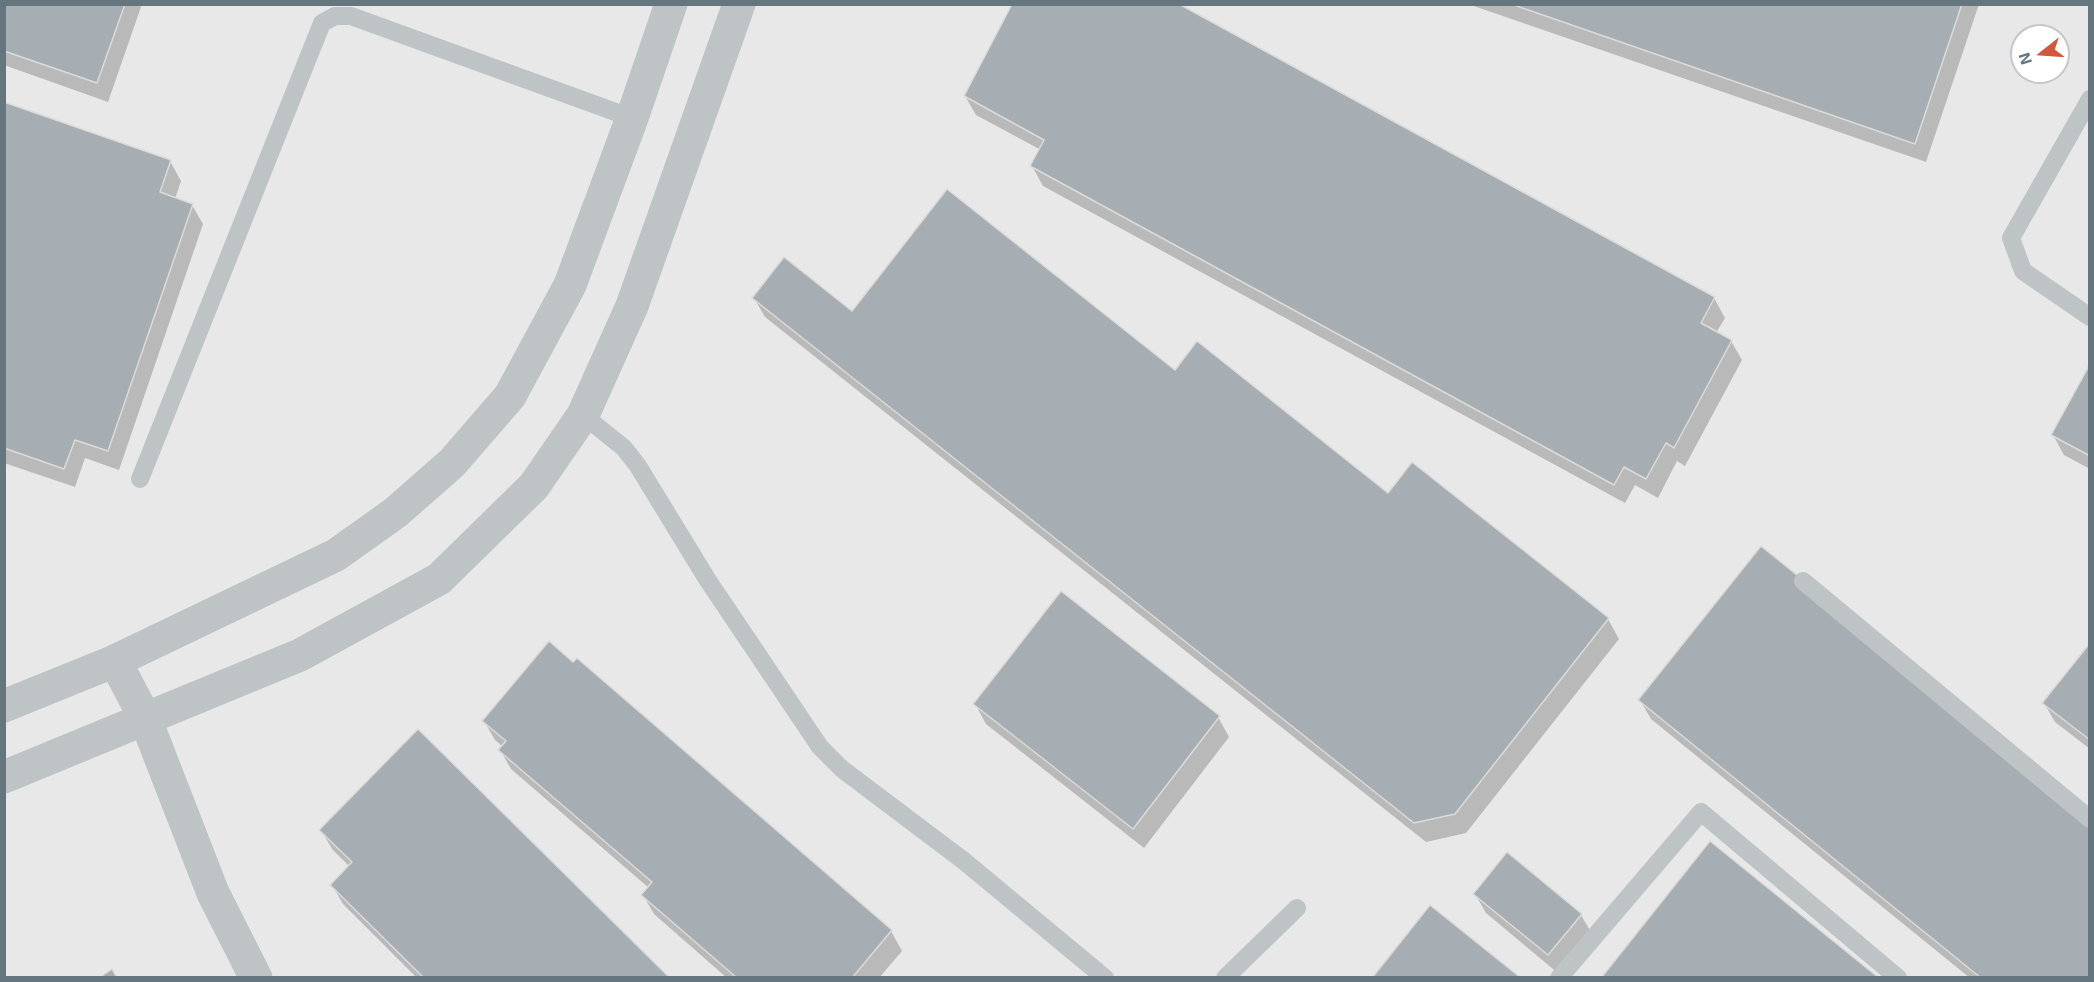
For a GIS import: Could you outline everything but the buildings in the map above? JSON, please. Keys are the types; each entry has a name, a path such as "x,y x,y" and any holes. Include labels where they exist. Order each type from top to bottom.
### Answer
{"street":[{"path":"4,706 115,661 336,555 395,513 452,463 510,396 570,285 632,118 671,4"},
{"path":"4,777 300,656 439,579 534,486 583,415 632,306 739,4"},
{"path":"115,661 145,718 213,892 256,978"}],"lane":[{"path":"140,479 322,23 335,16 351,16 632,118"},
{"path":"2090,99 2011,238 2024,271 2090,317"},
{"path":"583,415 624,448 638,466 707,579 820,747 842,769 964,861 1105,978"},
{"path":"1803,580 2090,819"},
{"path":"1559,978 1701,812 1898,978"},
{"path":"1225,978 1297,908"}],"shaded area":[{"path":"5,5 2089,5 2089,977 5,977"}]}
